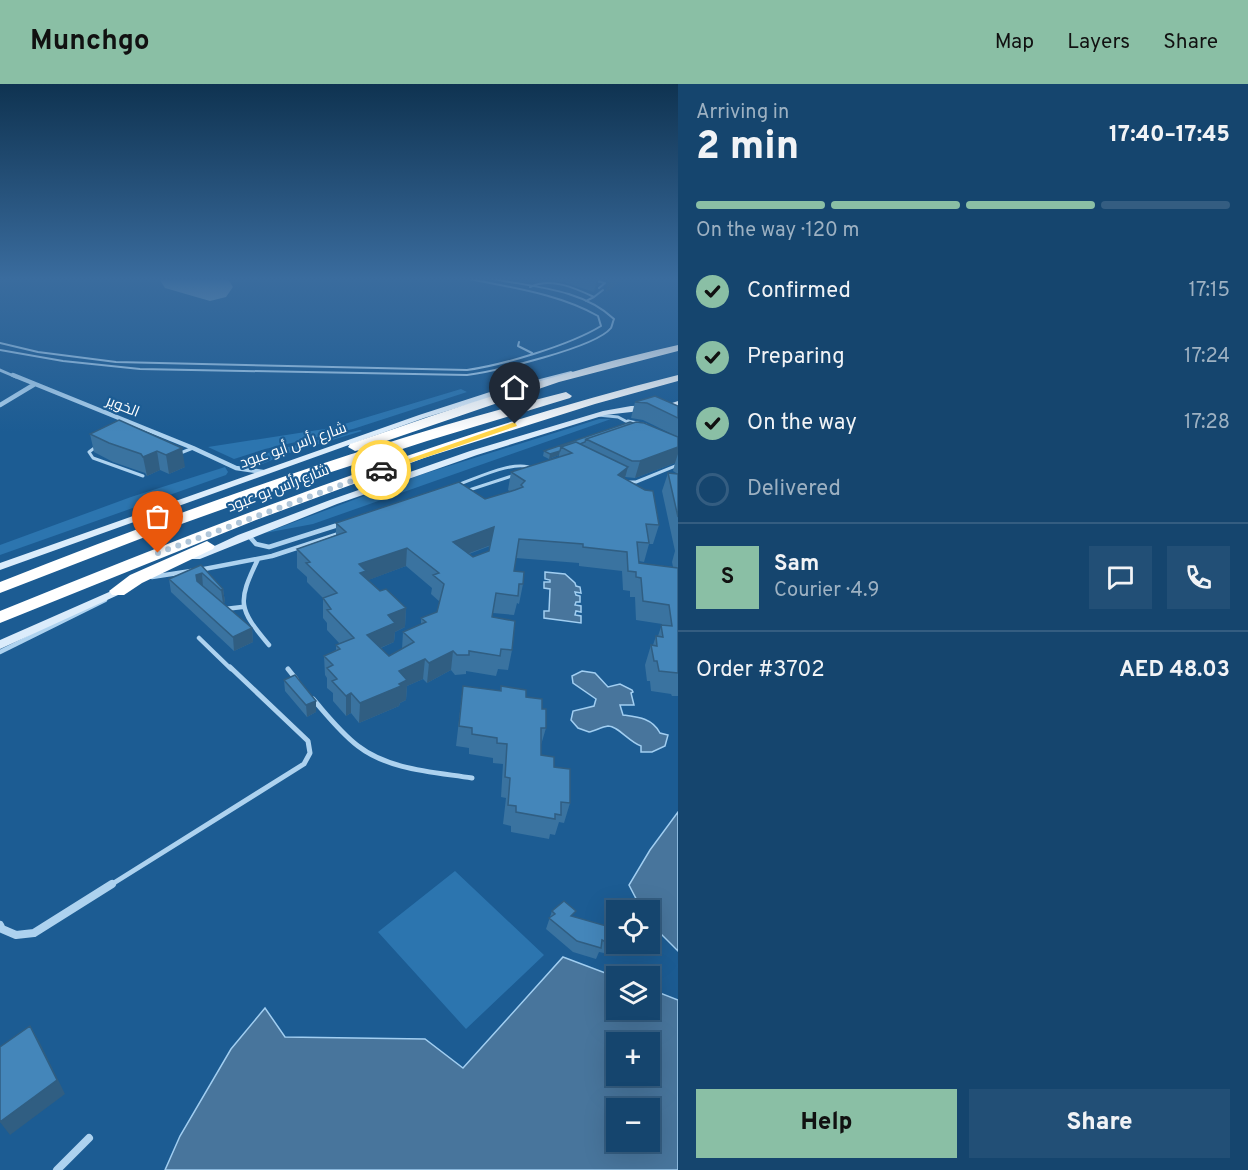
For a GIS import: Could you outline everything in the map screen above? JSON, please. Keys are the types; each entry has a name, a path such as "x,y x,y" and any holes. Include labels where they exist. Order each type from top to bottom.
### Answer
{"highway":[{"path":"221,504 264,477 601,366 678,348"},
{"path":"264,477 520,399 678,356"},
{"name":"شارع رأس بو عبود","path":"0,588 221,504 358,458 522,408 678,367"},
{"name":"شارع رأس بو عبود","path":"0,617 137,560 355,479 585,402 678,378"},
{"path":"515,424 565,416 678,389"},
{"path":"118,591 136,579 355,479"}],"street":[{"name":"الخوير","path":"0,370 194,448 236,468 264,477"},
{"path":"0,405 35,384"},
{"path":"0,645 148,577 314,509 441,464 596,416 625,408 668,407 678,403"},
{"path":"236,468 236,481"},
{"name":"شارع رأس أبو عبود","path":"0,567 236,481 264,477"}],"lane":[{"path":"0,343 68,356 155,364 311,365 454,370 490,367 598,330"},
{"path":"0,350 63,361 140,369 477,375 507,368 604,335 609,330"},
{"path":"519,342 518,346 532,353"},
{"path":"618,417 619,412 625,408"},
{"path":"596,416 618,417 646,431"},
{"path":"625,421 638,422 652,428"},
{"path":"131,430 140,426"},
{"path":"102,444 90,450 90,456 113,467 143,476"},
{"path":"173,454 194,448"},
{"path":"453,486 516,465 527,465 533,469"},
{"path":"457,494 543,465"},
{"path":"620,480 630,485 678,465"},
{"path":"249,535 256,544 269,547 344,523"},
{"path":"148,577 258,559 353,529"},
{"path":"258,559 241,595 242,607 250,622 269,645"},
{"path":"0,652 95,606 118,591"},
{"path":"220,607 229,609 242,607"},
{"path":"0,925 2,929 16,935 34,933 304,764 310,753 308,741 199,638"},
{"path":"288,669 304,688"},
{"path":"311,696 347,738 378,757 396,764 472,778"},
{"path":"57,1170 89,1138"}],"shaded area":[{"path":"461,389 467,392 353,429 265,449 234,459 208,447 331,428"},
{"path":"599,419 611,419 313,524 265,533 420,475"},
{"path":"362,431 286,454 260,465 242,461 284,448"},
{"path":"225,467 228,472 226,475 0,555 0,545 131,497"},
{"path":"545,572 565,574 576,586 580,587 581,593 575,592 580,596 580,602 576,602 575,605 581,606 581,612 576,611 575,615 581,616 581,623 544,618 544,611 549,611 550,589 544,588 544,582 550,582 545,579"},
{"path":"582,671 595,673 608,687 620,684 632,690 634,705 620,705 623,715 644,719 653,724 660,733 668,735 665,746 652,752 641,752 641,746 612,727 608,726 589,732 578,728 571,720 573,711 594,706 596,699 573,683 572,676"},
{"path":"678,812 678,951 660,933 660,900 637,900 629,885 650,850"},
{"path":"455,871 544,955 466,1029 378,932"},
{"path":"563,957 606,973 606,1020 660,1020 660,993 678,1000 678,1170 165,1170 180,1136 231,1049 265,1008 285,1037 425,1039 463,1068"}],"building":[{"path":"655,396 678,406 678,418 647,403 635,402"},
{"path":"119,420 182,448 166,455 157,451 143,457 141,454 90,434"},
{"path":"630,422 633,423 586,439 580,444 576,442 561,447 560,451 550,454 544,451"},
{"path":"636,422 678,437 678,447 640,461 632,461 586,439"},
{"path":"576,442 628,467 618,475 645,490 653,491 659,525 646,524 649,543 637,542 639,563 678,568 678,673 659,671 657,661 654,661 651,645 657,646 656,636 663,637 661,625 672,626 669,605 643,601 641,578 636,577 636,572 628,571 627,552 583,547 583,544 519,539 514,571 524,572 523,584 519,584 518,596 496,593 492,617 515,621 512,650 501,649 500,656 469,651 469,655 457,655 453,651 429,663 425,659 399,671 407,680 399,684 401,686 360,703 351,693 346,696 332,681 337,679 327,668 333,665 324,656 340,649 336,645 354,638 327,610 331,609 323,598 337,593 306,563 310,562 297,549 346,532 336,523 459,482 485,499 523,487 521,485 525,481 511,472 572,453 561,447","holes":["494,527 489,551 473,557 453,542","407,548 439,573 433,575 444,584 437,612 421,618 426,622 403,632 414,642 389,656 367,635 395,623 388,615 406,608 386,589 380,591 360,573 366,571 359,564"]},
{"path":"668,473 678,474 678,517"},
{"path":"201,565 223,589 221,590 202,573 196,575 197,581 252,628 233,637 169,579"},
{"path":"295,675 316,701 306,705 284,680"},
{"path":"463,686 501,691 501,686 526,690 526,697 542,699 542,709 546,709 546,728 541,728 541,755 554,757 554,767 570,769 570,803 561,802 561,815 555,814 555,819 516,812 516,806 508,805 510,778 505,777 507,744 497,743 497,738 472,734 472,728 459,726"},
{"path":"564,901 576,911 571,916 606,926 606,942 602,940 601,948 577,941 549,918 555,914 552,911"},
{"path":"30,1026 57,1080 0,1122 0,1047"}],"way so far":[{"path":"158,553 381,470"}],"route":[{"path":"381,470 515,424"}]}
